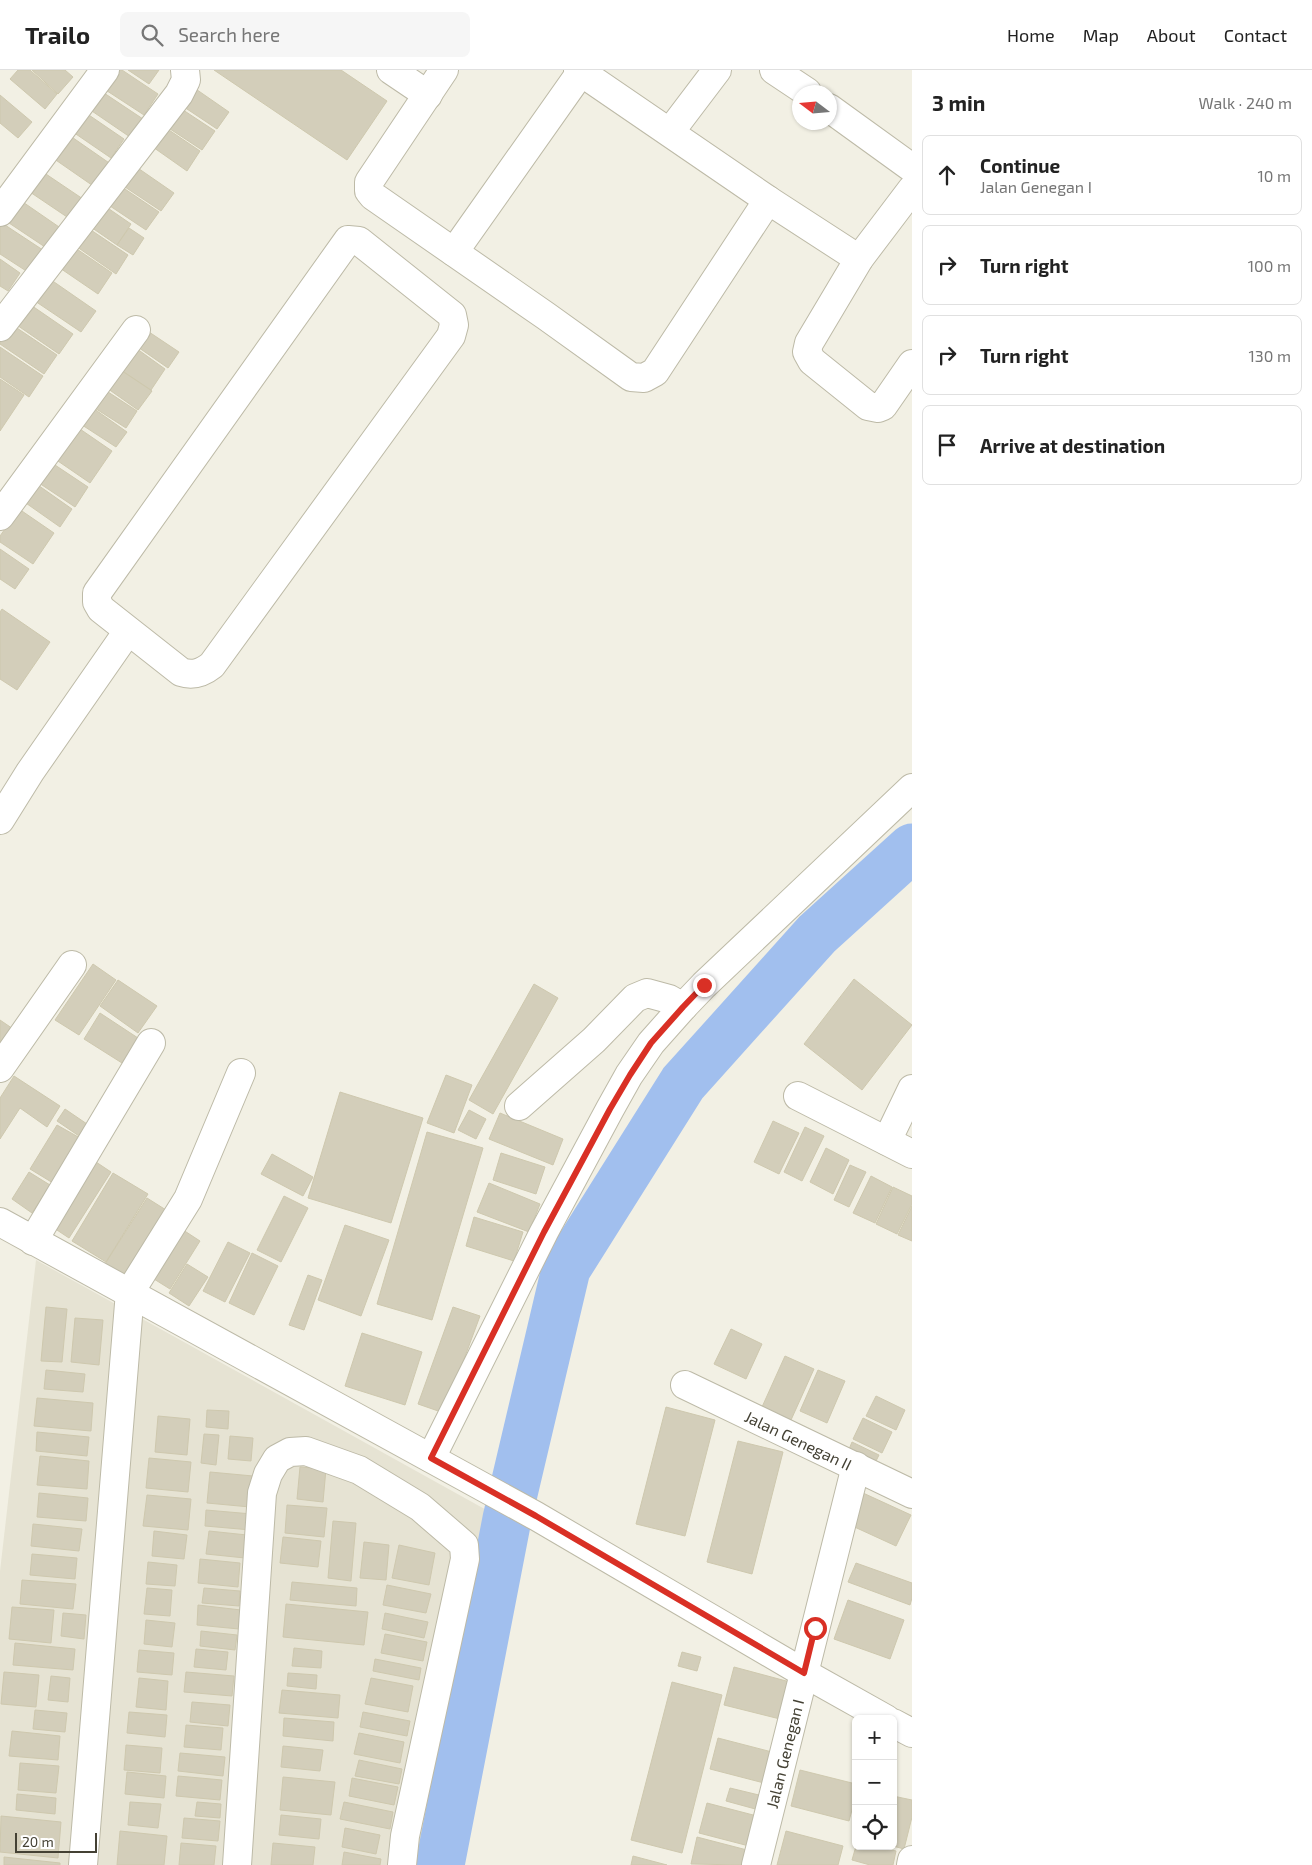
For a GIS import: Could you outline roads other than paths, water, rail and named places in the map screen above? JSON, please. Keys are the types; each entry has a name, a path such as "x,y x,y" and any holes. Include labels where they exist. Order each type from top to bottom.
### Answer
{"street":[{"path":"0,212 105,70"},
{"path":"0,326 179,94 186,80 185,70"},
{"path":"391,70 428,95"},
{"path":"444,70 369,182 368,188 373,196 631,377 644,378 655,372 768,200"},
{"path":"670,132 717,70"},
{"path":"774,70 796,85"},
{"path":"454,252 580,71 768,200 859,259"},
{"path":"837,113 912,168"},
{"path":"912,189 859,259 809,343 807,352 808,356 868,406 875,408 883,406 912,364"},
{"path":"348,240 359,241 452,315 454,325 451,336 212,665 198,673 188,674 181,672 128,632 98,606 96,596 99,587 348,240"},
{"path":"0,516 136,330"},
{"path":"0,820 30,772 128,632"},
{"path":"431,1458 544,1232 610,1109 651,1043 683,1007 912,788"},
{"path":"0,1068 72,965"},
{"path":"519,1106 594,1040 635,998 647,993 669,999 683,1007"},
{"path":"33,1241 151,1043"},
{"path":"83,1865 130,1292 188,1199 241,1073"},
{"path":"887,1141 912,1089"},
{"path":"798,1096 912,1154"},
{"path":"0,1222 536,1516 879,1715"},
{"name":"Jalan Genegan II","path":"685,1384 912,1494"},
{"path":"237,1865 262,1493 268,1474 277,1459 290,1452 306,1451 359,1470 420,1507 464,1545 465,1559 405,1836 402,1865"},
{"name":"Jalan Genegan I","path":"756,1865 856,1466"},
{"path":"897,1725 912,1733"},
{"path":"911,1865 912,1860"}],"waterway":[{"path":"440,1865 507,1519 566,1269 683,1083 817,934 912,848"}]}
